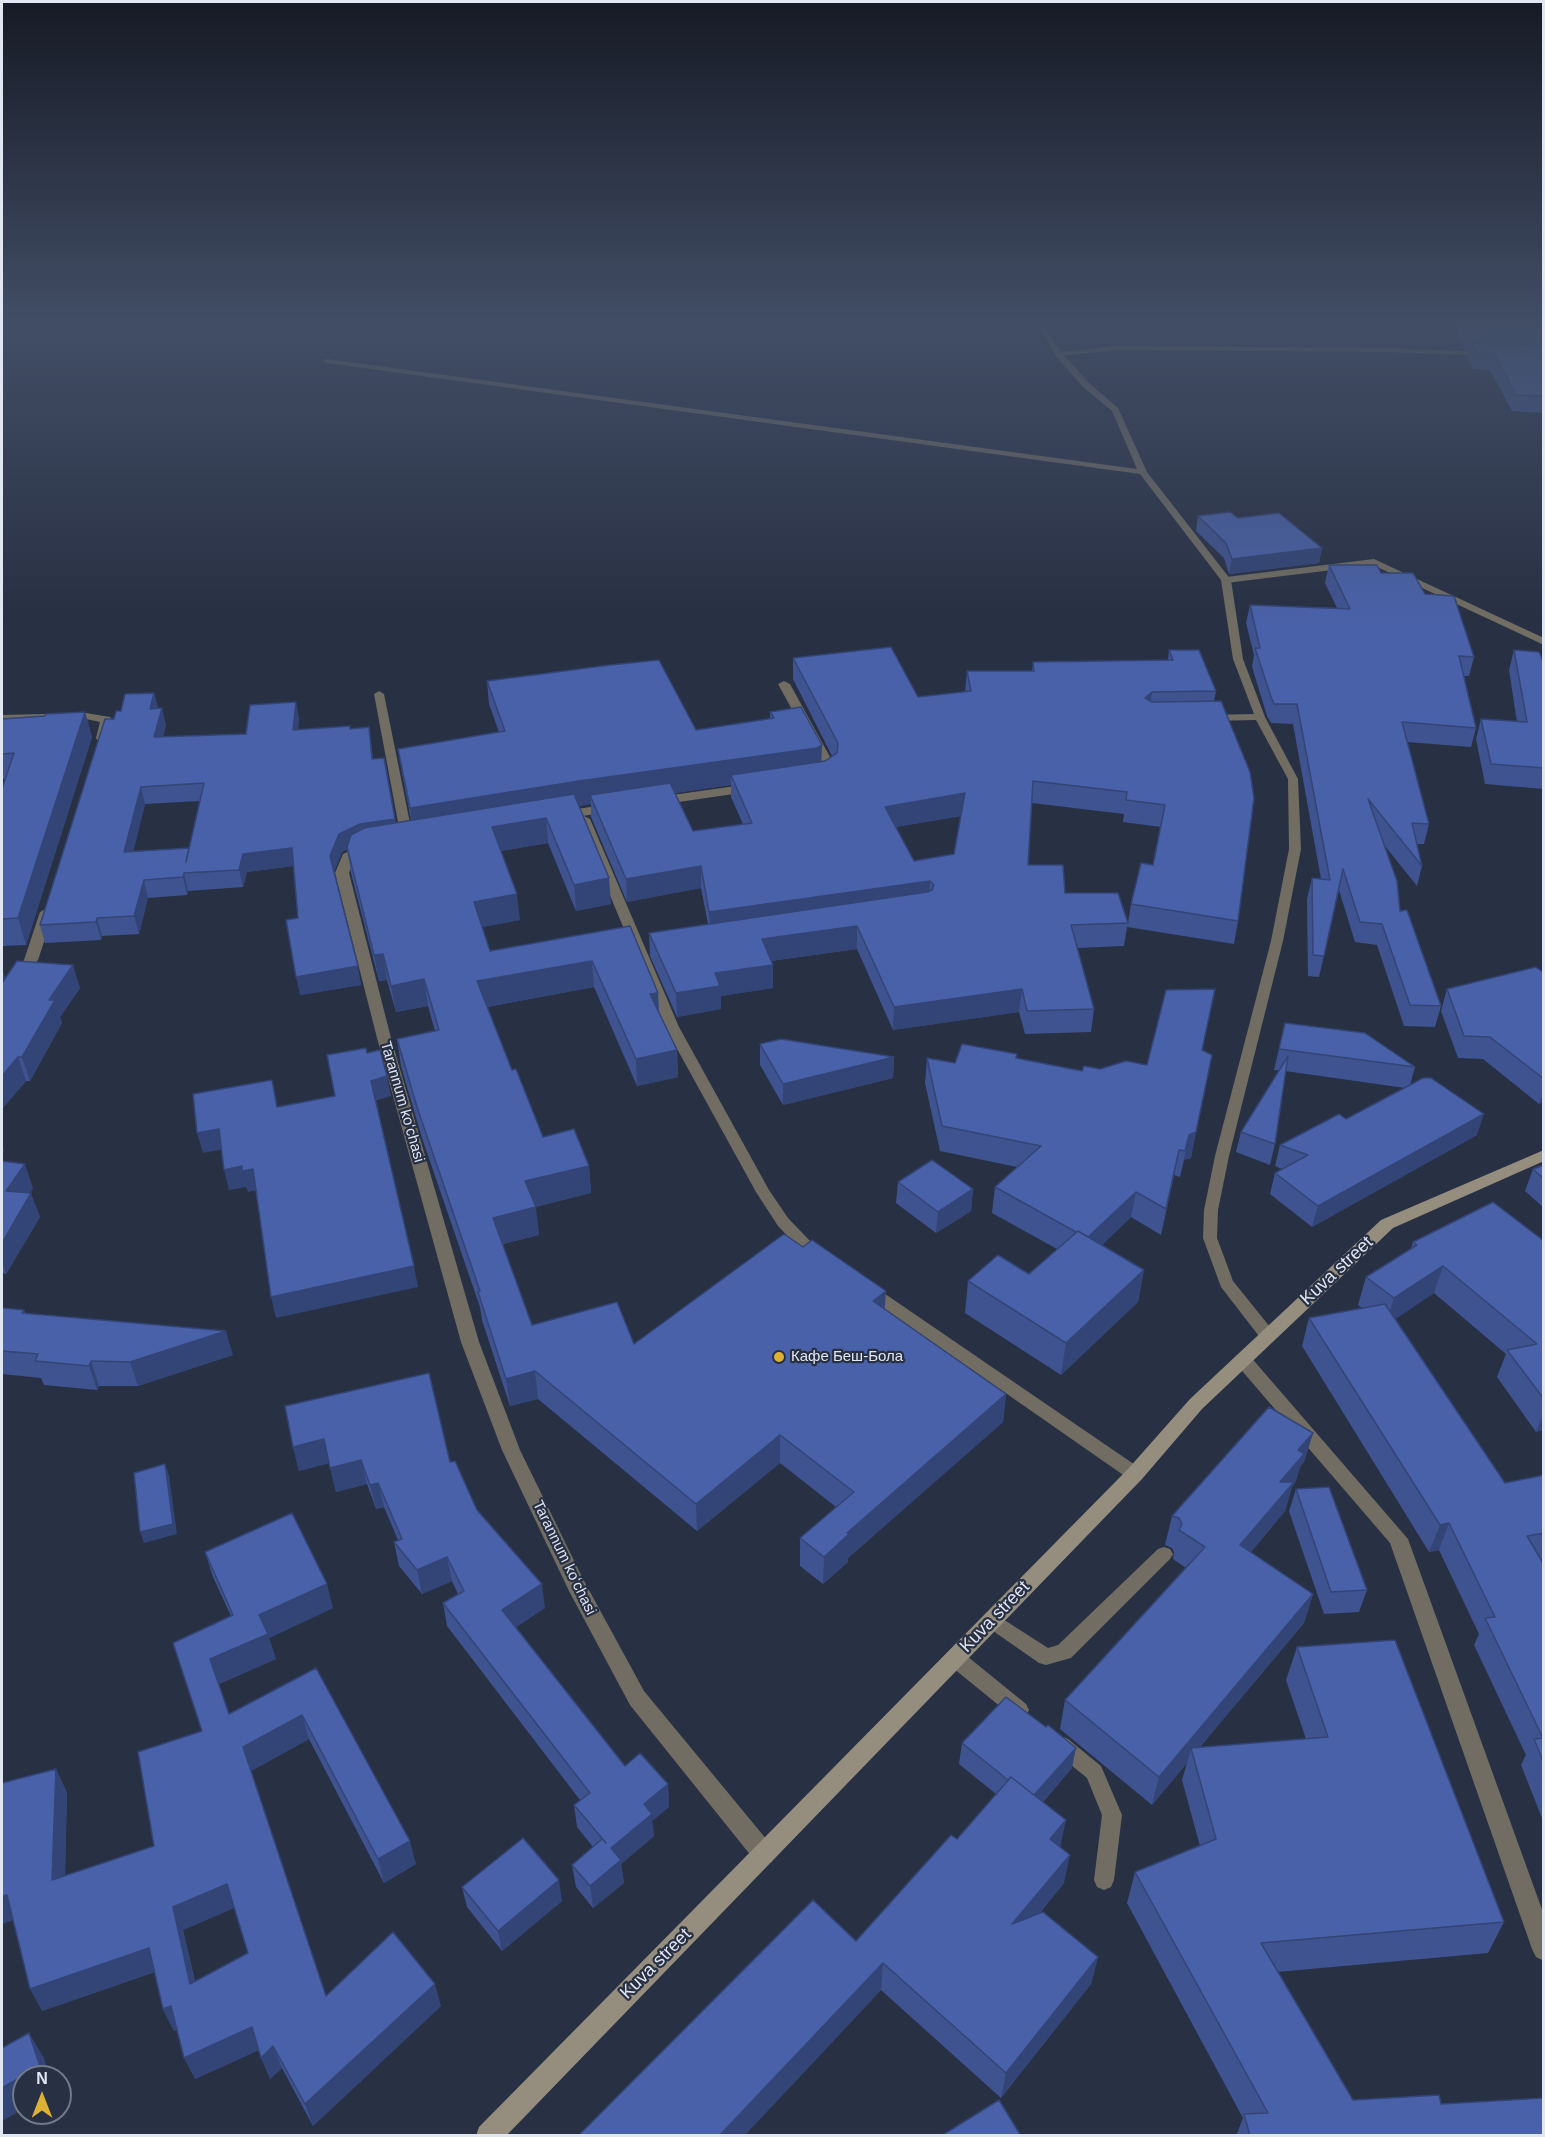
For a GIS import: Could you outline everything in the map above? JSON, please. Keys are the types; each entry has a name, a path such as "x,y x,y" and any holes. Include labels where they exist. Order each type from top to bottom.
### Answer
{"main road":[{"name":"Kuva street","path":"488,2136 1135,1474 1196,1404 1387,1224 1544,1155"}],"street":[{"path":"1227,580 1374,562 1544,642"},
{"path":"784,684 829,766 830,771 827,775 809,780"},
{"path":"2,718 86,716 106,719 98,753"},
{"path":"546,818 763,786"},
{"name":"Tarannum koʻchasi","path":"402,842 354,852 348,857 342,873 384,1038 470,1342 511,1450 576,1585 637,1698 764,1854"},
{"path":"2,1002 31,960 52,895"},
{"path":"1243,1360 1398,1539 1544,1948"}],"lane":[{"path":"781,423 1143,472"},
{"path":"1121,423 1143,472 1227,580 1238,659 1260,717 1293,779 1295,849 1277,941 1222,1156 1211,1210 1210,1238 1226,1283 1268,1336"},
{"path":"379,694 402,842"},
{"path":"1193,718 1260,717"},
{"path":"581,812 647,950 672,1027 763,1192 783,1222 806,1246 835,1266"},
{"path":"854,1280 1135,1474"},
{"path":"993,1620 1046,1657 1064,1652 1164,1554"},
{"path":"955,1658 1029,1719"},
{"path":"1048,1734 1094,1772 1112,1815 1104,1880"}],"building":[{"path":"1230,512 1238,518 1279,513 1322,548 1232,559 1226,543 1198,516"},
{"path":"1329,565 1377,565 1381,573 1413,573 1425,594 1454,596 1474,657 1459,656 1476,728 1402,722 1429,824 1412,823 1422,866 1368,799 1397,881 1400,911 1407,910 1441,1006 1410,1005 1382,924 1360,922 1343,869 1324,956 1313,955 1312,878 1330,880 1297,704 1274,704 1255,648 1260,648 1250,605 1350,609"},
{"path":"891,647 918,697 971,691 967,671 1034,671 1033,662 1173,660 1169,650 1199,650 1216,691 1152,692 1145,698 1152,702 1221,701 1250,772 1254,798 1238,921 1131,904 1141,863 1153,865 1165,805 1126,800 1127,792 1033,781 1028,865 1063,865 1065,893 1118,893 1128,923 1071,925 1094,1009 1027,1011 1022,989 894,1007 857,926 762,939 773,965 715,973 720,986 676,993 649,933 927,892 932,890 934,885 930,881 709,912 701,866 626,879 590,795 670,783 693,831 752,823 731,775 825,761 837,753 838,743 793,658","holes":["965,793 954,854 914,861 885,807"]},
{"path":"1514,650 1539,652 1544,664 1544,768 1491,764 1481,719 1527,722"},
{"path":"659,660 696,730 774,718 770,712 801,707 822,745 817,748 579,781 410,808 398,749 505,731 487,681"},
{"path":"154,693 150,709 162,708 154,737 246,734 250,705 296,702 293,730 369,727 372,759 384,758 395,819 360,824 339,834 330,856 358,966 296,977 286,920 298,918 292,848 243,854 239,870 184,873 183,877 144,880 134,916 97,918 96,922 40,925 105,719 114,719 116,711 121,711 125,694","holes":["204,783 186,862 189,848 124,852 141,787"]},
{"path":"85,712 18,918 2,919 2,789 14,753 2,754 2,719"},
{"path":"574,794 609,878 574,885 546,818 492,827 517,894 474,902 490,951 630,926 658,993 650,994 677,1050 636,1059 592,961 477,981 512,1070 516,1069 543,1137 574,1129 589,1166 525,1181 536,1207 493,1218 532,1325 617,1302 634,1344 784,1234 803,1247 812,1240 886,1291 873,1301 1006,1394 847,1533 849,1534 824,1557 800,1538 854,1492 780,1435 696,1504 535,1371 506,1379 478,1292 480,1291 418,1110 397,1039 439,1030 424,979 391,986 383,954 374,955 347,847 351,835 364,828"},
{"path":"17,961 73,965 49,1000 55,1000 22,1057 18,1057 2,1076 2,983"},
{"path":"1536,967 1544,973 1544,1079 1490,1037 1464,1036 1447,989"},
{"path":"1215,989 1202,1050 1212,1055 1196,1132 1189,1135 1185,1151 1179,1150 1166,1209 1136,1192 1088,1237 995,1187 1041,1146 942,1126 927,1058 955,1063 962,1044 1017,1054 1016,1058 1082,1071 1084,1066 1100,1069 1126,1061 1147,1065 1166,990"},
{"path":"1285,1023 1365,1033 1415,1067 1279,1049"},
{"path":"781,1039 894,1057 783,1084 760,1044"},
{"path":"366,1048 367,1053 380,1050 387,1076 371,1081 414,1266 271,1297 253,1169 242,1171 242,1166 224,1170 219,1129 197,1133 193,1094 272,1080 277,1107 335,1096 327,1055"},
{"path":"1288,1056 1275,1144 1241,1132"},
{"path":"1423,1078 1431,1078 1484,1114 1318,1206 1275,1173 1308,1155 1280,1145 1339,1114 1346,1119"},
{"path":"932,1160 973,1189 938,1212 898,1182"},
{"path":"2,1161 25,1164 6,1191 31,1193 2,1243"},
{"path":"1544,1165 1544,1179 1533,1169"},
{"path":"1493,1202 1544,1241 1544,1399 1507,1350 1537,1344 1443,1266 1394,1298 1366,1277 1417,1245 1413,1242"},
{"path":"1078,1231 1144,1270 1066,1343 968,1281 998,1255 1029,1274"},
{"path":"1385,1304 1505,1483 1544,1475 1544,1533 1527,1536 1544,1565 1544,1763 1534,1739 1543,1738 1485,1618 1495,1617 1449,1523 1440,1525 1309,1318"},
{"path":"2,1308 24,1310 22,1313 226,1331 130,1362 91,1361 89,1366 35,1361 38,1354 2,1351"},
{"path":"429,1373 450,1462 455,1461 477,1510 542,1584 502,1610 625,1766 640,1753 668,1784 644,1804 652,1814 611,1848 621,1860 590,1886 572,1865 602,1839 606,1843 574,1805 590,1793 443,1603 464,1591 447,1557 417,1570 394,1542 402,1539 378,1483 370,1485 361,1460 330,1468 324,1439 293,1447 285,1406"},
{"path":"1269,1407 1313,1433 1298,1450 1304,1454 1280,1482 1294,1482 1240,1545 1313,1594 1159,1777 1065,1700 1205,1547 1179,1530 1182,1524 1179,1518 1172,1516"},
{"path":"165,1464 173,1524 140,1532 134,1473"},
{"path":"1329,1487 1367,1590 1331,1592 1296,1489"},
{"path":"292,1513 327,1584 259,1615 268,1634 210,1659 229,1714 316,1668 410,1841 378,1859 302,1715 243,1747 326,1996 393,1932 435,1984 305,2104 273,2046 261,2058 252,2027 184,2058 171,2006 163,2009 149,1948 30,1989 7,1895 2,1896 2,1783 56,1769 52,1880 154,1846 138,1752 202,1731 173,1643 233,1615 205,1552","holes":["227,1884 248,1953 190,1984 173,1907"]},
{"path":"1395,1640 1504,1922 1261,1943 1353,2100 1439,2095 1441,2104 1544,2098 1544,2136 1250,2136 1244,2114 1268,2113 1135,1872 1216,1839 1191,1748 1328,1737 1297,1647"},
{"path":"1006,1697 1046,1727 1048,1725 1076,1748 1034,1795 1011,1777 1008,1780 962,1743"},
{"path":"1011,1777 1066,1820 1050,1839 1070,1855 1012,1924 1043,1912 1098,1957 1006,2073 883,1963 719,2136 578,2136 813,1900 856,1941 951,1835 957,1839"},
{"path":"523,1838 559,1880 498,1931 462,1887"},
{"path":"29,2033 40,2065 12,2065 12,2082 2,2088 2,2048"},
{"path":"999,2100 1021,2136 941,2136"}],"place":[{"name":"Кафе Беш-Бола","path":"779,1357"}]}
